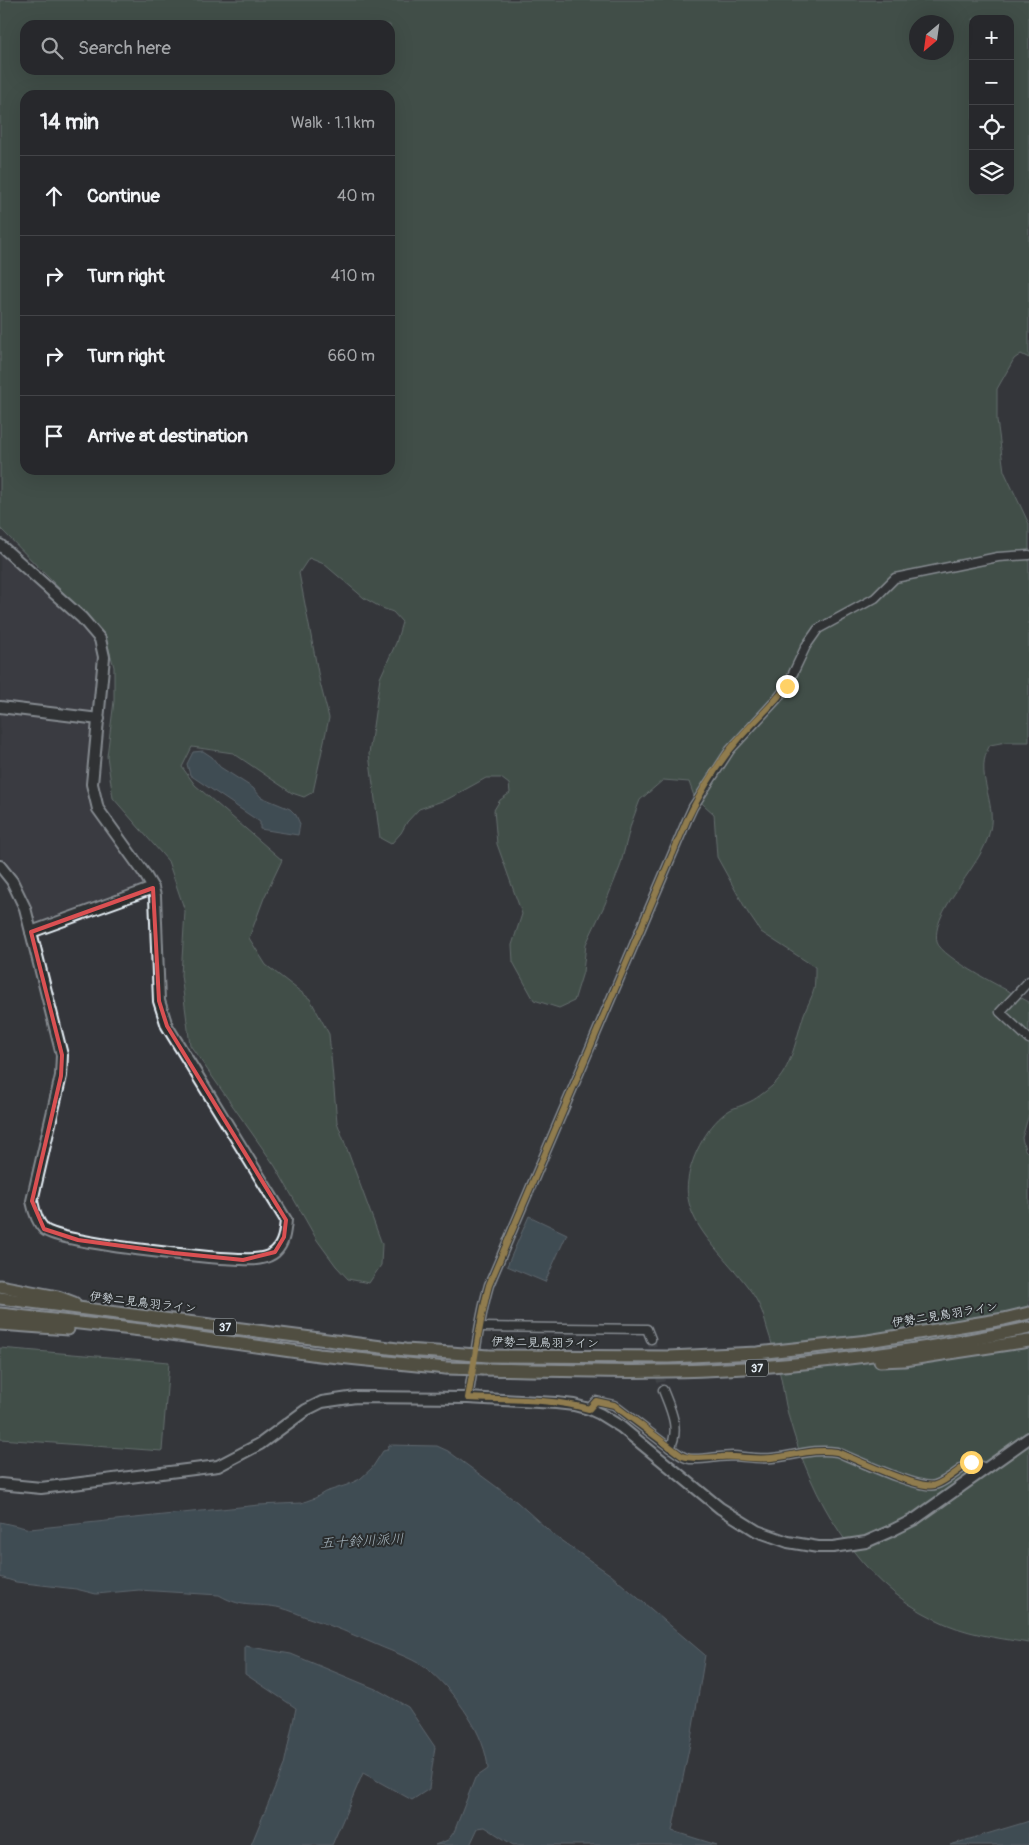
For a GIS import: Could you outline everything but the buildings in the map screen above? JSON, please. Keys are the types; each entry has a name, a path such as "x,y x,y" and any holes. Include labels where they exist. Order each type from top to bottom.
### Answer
{"main road":[{"path":"0,1286 58,1297 94,1311"},
{"name":"伊勢二見鳥羽ライン","path":"0,1298 395,1349 488,1356 659,1357 758,1353 850,1343 961,1326 1029,1313"},
{"path":"961,1326 1029,1307"},
{"name":"37","path":"0,1314 150,1331 319,1355 483,1370 667,1371 758,1368 930,1347 1029,1328"},
{"path":"0,1324 104,1332 150,1331"},
{"path":"818,1362 904,1360 1029,1341"}],"street":[{"path":"0,545 82,618 100,639 104,656 92,784 98,809 153,888 155,896 159,1001 167,1026 286,1220 284,1237 275,1252 262,1258 243,1260 128,1248 68,1238 44,1229 35,1214 32,1201 61,1076 62,1055 25,908 12,881 0,866"},
{"path":"468,1398 481,1314 496,1268 687,820 730,750 787,686 806,646 818,629 875,598 895,578 998,557 1029,555"},
{"path":"0,707 99,719"},
{"path":"31,932 153,888"},
{"path":"1029,981 1000,1012 1029,1039"},
{"path":"480,1327 647,1329 650,1339"},
{"path":"663,1390 675,1426 675,1433 670,1448"},
{"path":"0,1484 41,1488 218,1466 260,1444 306,1410 322,1402 356,1397 468,1398 556,1403 589,1409 621,1427 720,1508 745,1525 770,1537 803,1545 818,1547 845,1546 866,1542 915,1519 1029,1438"},
{"path":"589,1409 596,1401 614,1405 670,1448 690,1459 734,1456 751,1459 773,1458 825,1450 837,1452 928,1486 936,1485 971,1462 985,1468"}],"highlighted area":[{"path":"153,888 159,1001 167,1026 286,1220 284,1237 275,1252 243,1260 78,1240 44,1229 32,1201 61,1076 62,1055 31,932"}],"shaded area":[{"path":"0,552 81,621 91,634 101,666 87,780 91,805 100,822 139,872 147,888 36,925 27,897 0,857"}],"green space":[{"path":"0,0 1029,0 1029,358 1021,354 1014,359 997,389 997,420 1004,471 1029,524 1029,742 1006,742 990,745 985,756 984,777 991,808 990,830 978,858 940,919 936,935 941,949 951,957 978,975 1029,1002 1029,1114 1022,1138 1025,1150 1029,1154 1029,1643 969,1632 935,1619 908,1603 883,1583 841,1535 810,1478 798,1448 789,1418 777,1361 760,1307 740,1276 702,1231 693,1215 688,1198 688,1180 697,1150 708,1131 722,1115 760,1096 779,1079 789,1062 813,992 815,967 761,932 748,913 717,857 714,814 694,796 689,782 663,780 640,800 631,824 620,867 586,944 583,972 574,1001 559,1008 534,1000 513,962 512,945 522,914 497,844 494,810 500,800 510,793 509,784 501,778 486,778 448,799 419,809 391,844 380,838 369,754 380,678 396,643 402,622 393,612 364,598 324,564 309,558 299,573 320,683 329,718 313,792 304,797 292,793 233,753 192,747 182,767 195,785 282,860 264,898 249,938 266,965 310,999 329,1034 337,1122 382,1244 381,1265 369,1283 348,1279 317,1240 275,1166 190,1045 181,975 185,911 168,861 113,798 107,756 114,701 114,667 105,635 0,528"},
{"path":"0,1348 169,1362 162,1451 0,1439"}],"water":[{"path":"203,751 212,757 220,767 253,788 261,797 290,809 296,815 300,824 298,835 260,829 260,822 190,775 187,764 193,752"},
{"path":"529,1216 567,1234 545,1282 507,1266"},
{"name":"五十鈴川派川","path":"389,1445 437,1446 448,1451 517,1502 556,1537 611,1575 705,1655 691,1739 672,1831 717,1845 513,1845 485,1827 478,1828 470,1845 435,1845 448,1840 454,1832 475,1778 488,1769 482,1743 468,1716 441,1681 419,1663 342,1630 288,1610 272,1606 236,1603 219,1595 139,1590 96,1594 76,1589 16,1582 0,1577 0,1522 30,1529 259,1505 301,1503 360,1479 372,1468"},
{"path":"245,1646 291,1654 378,1690 408,1707 435,1747 429,1789 412,1800 363,1773 332,1845 251,1845 284,1765 296,1708 245,1674"},
{"path":"1029,1821 1029,1845 950,1845 1023,1823"}],"tunnel":[{"path":"651,1339 663,1390"}],"route":[{"path":"787,686 730,750 693,807 687,820 489,1285 481,1314 468,1398 556,1403 589,1409 596,1401 614,1405 682,1456 690,1459 734,1456 751,1459 773,1458 825,1450 837,1452 904,1479 928,1486 936,1485 971,1462"}]}
